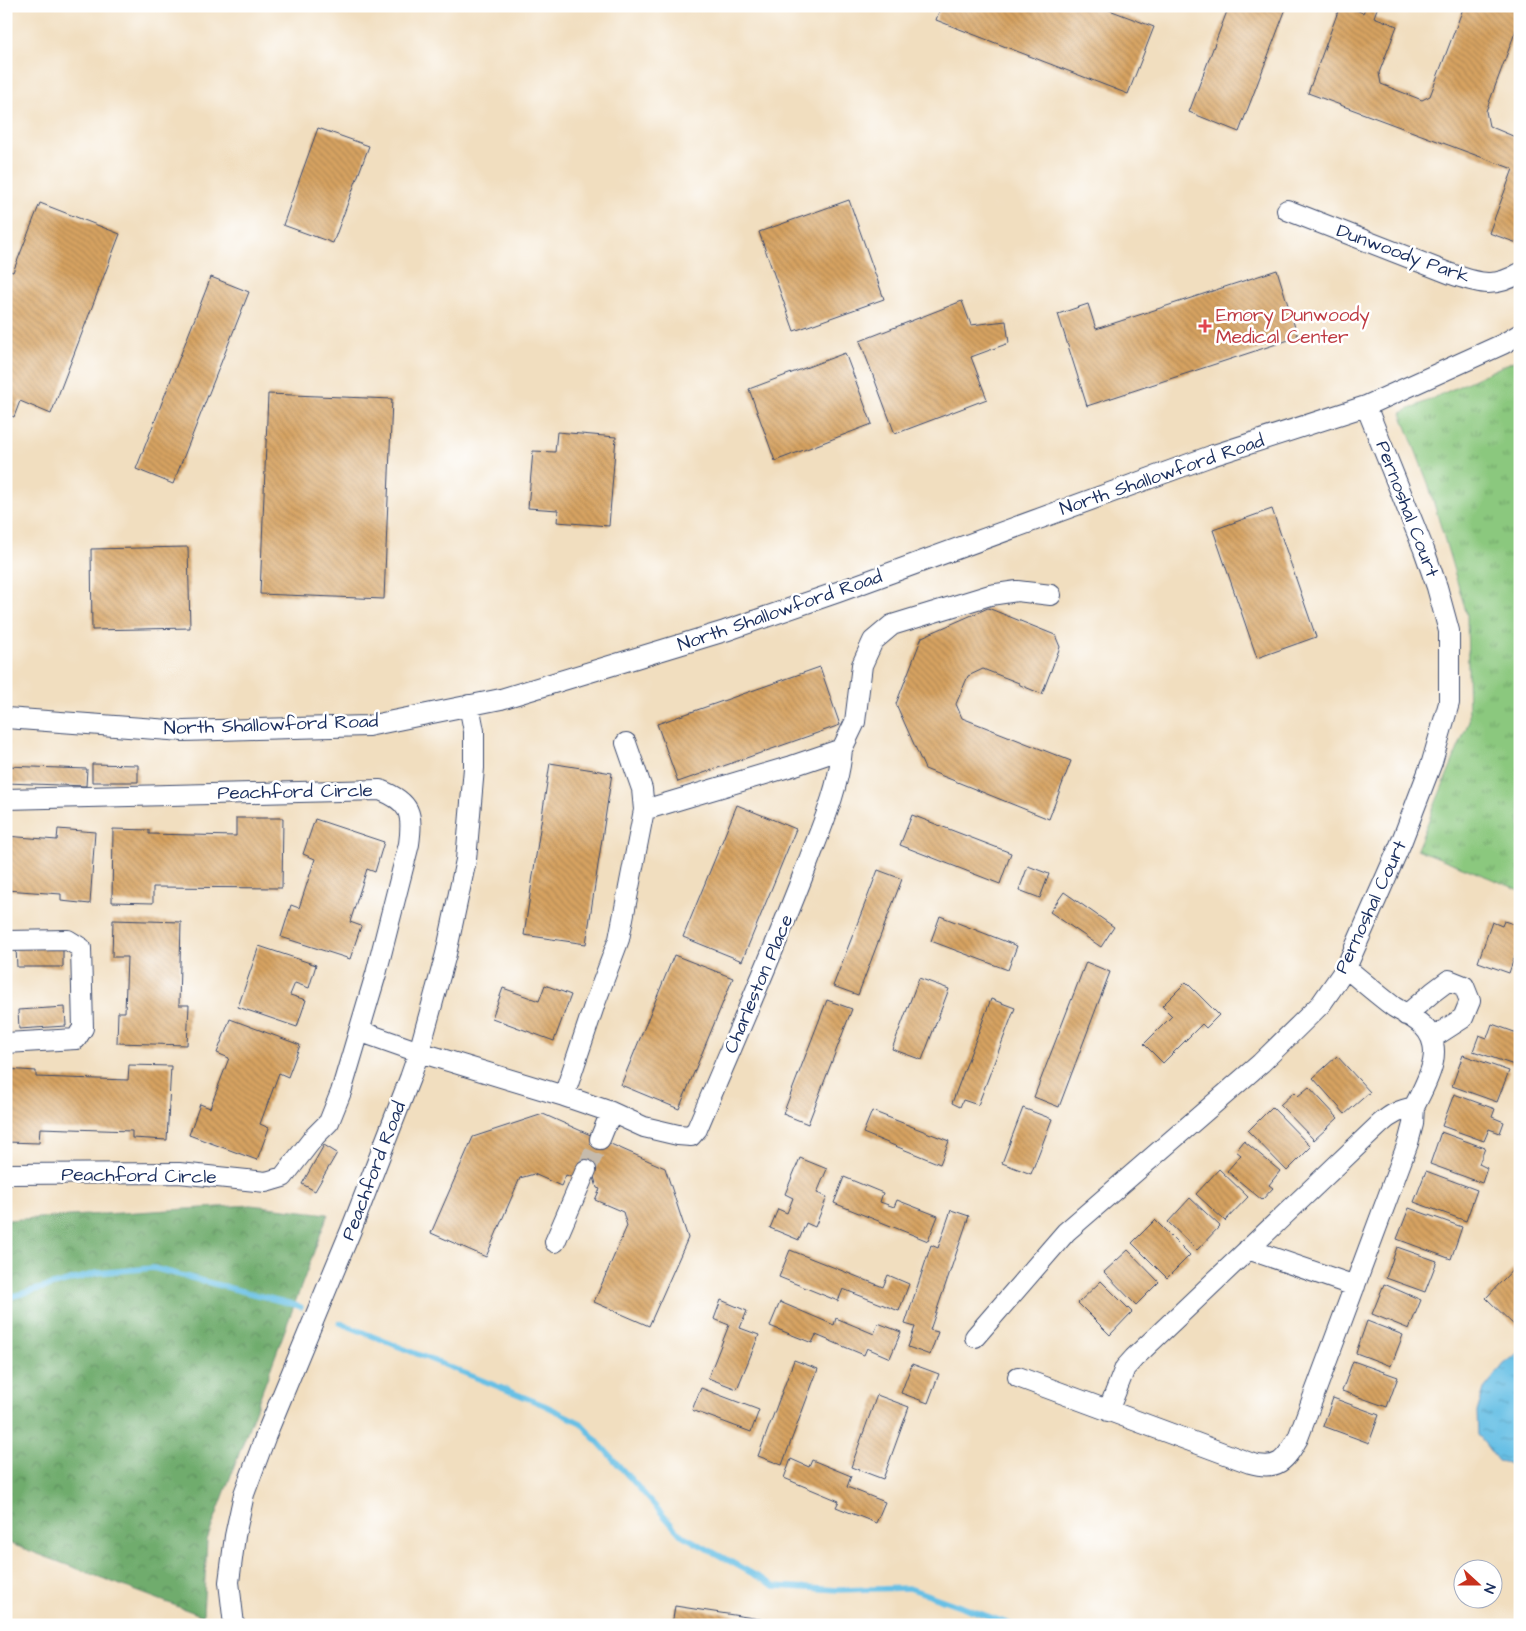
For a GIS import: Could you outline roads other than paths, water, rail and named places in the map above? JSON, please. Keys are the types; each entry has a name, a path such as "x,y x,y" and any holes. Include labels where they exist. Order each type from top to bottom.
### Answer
{"street":[{"name":"Dunwoody Park","path":"1287,210 1470,280 1492,284 1520,273"},
{"name":"North Shallowford Road","path":"6,718 183,731 368,726 501,699 725,631 838,592 1211,456 1366,406 1520,334"},
{"name":"Pernoshal Court","path":"975,1337 1066,1232 1261,1063 1321,1004 1346,968 1401,843 1432,762 1449,703 1448,631 1437,587 1424,550 1366,406"},
{"name":"Charleston Place","path":"419,1052 564,1096 611,1112 644,1127 691,1136 697,1129 790,911 828,810 841,768 842,749 855,722 862,665 873,641 892,625 990,595 1017,591 1051,595"},
{"name":"Peachford Road","path":"234,1625 229,1582 235,1536 244,1494 266,1435 351,1230 419,1052 446,954 466,860 474,768 474,731 469,705"},
{"path":"564,1096 619,938 644,810 642,789 626,743"},
{"path":"644,810 792,766 842,749"},
{"name":"Peachford Circle","path":"6,798 380,790 391,794 405,804 410,817 411,830 380,956 341,1092 329,1122 315,1136 283,1177 266,1182 179,1173 6,1174"},
{"path":"6,941 68,940 81,948 83,1028 76,1039 6,1043"},
{"path":"1018,1377 1250,1463 1262,1466 1276,1464 1288,1456 1298,1438 1408,1143 1413,1124 1414,1107 1426,1084 1433,1064 1434,1048 1432,1038 1422,1026 1346,968"},
{"path":"1406,1015 1449,980 1464,986 1470,1001 1463,1018 1432,1038"},
{"path":"359,1032 419,1052"},
{"path":"1108,1411 1125,1368 1134,1358 1389,1116 1399,1110 1414,1107"},
{"path":"600,1139 611,1112"},
{"path":"555,1242 586,1170"},
{"path":"1248,1249 1355,1286"}],"water":[{"path":"1520,1352 1520,1465 1498,1461 1478,1435 1477,1412 1484,1389 1504,1364"}],"waterway":[{"path":"6,1298 97,1273 153,1268 301,1307"},
{"path":"340,1323 544,1405 581,1423 680,1534 775,1586 839,1590 909,1588 1013,1625"}],"tunnel":[{"path":"586,1170 600,1139"}],"place":[{"name":"Emory Dunwoody Medical Center","path":"1205,326"}]}
